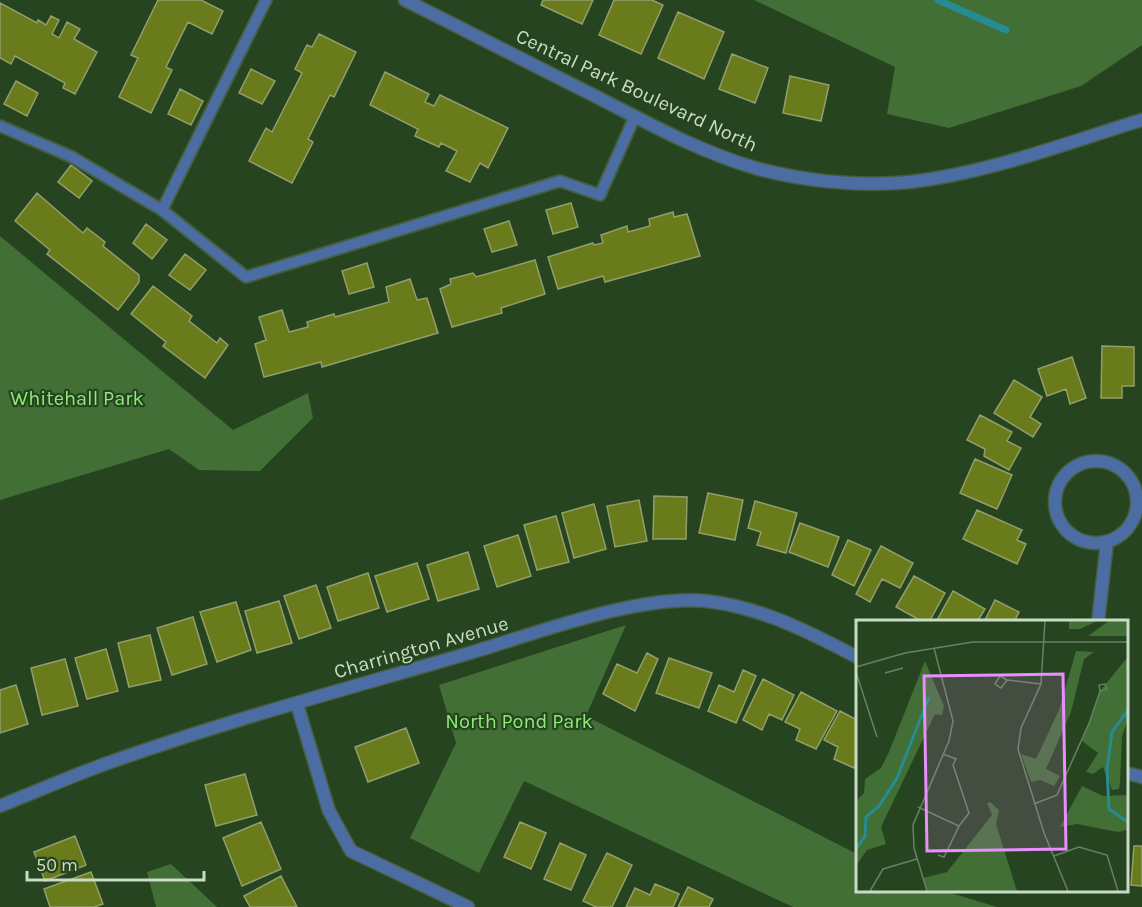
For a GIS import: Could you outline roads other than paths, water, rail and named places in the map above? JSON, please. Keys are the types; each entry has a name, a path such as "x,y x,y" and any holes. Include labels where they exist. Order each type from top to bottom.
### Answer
{"street":[{"name":"Central Park Boulevard North","path":"405,0 635,116 753,167 805,178 865,183 908,182 951,175 1142,120"},
{"path":"1098,620 1107,543 1125,531 1133,520 1137,506 1136,492 1131,480 1111,463 1097,460 1084,462 1062,477 1054,502 1057,515 1063,527 1073,537 1086,542 1107,543"},
{"name":"Charrington Avenue","path":"0,806 104,764 297,704 583,619 658,602 705,601 748,610 794,624 856,656"},
{"path":"297,704 329,811 351,851 468,907"},
{"path":"1127,773 1142,777"}],"lane":[{"path":"162,210 266,0"},
{"path":"0,126 72,157 162,210 246,277 560,181 600,195 635,116"}],"waterway":[{"path":"938,0 1006,30"}],"park label":[{"name":"Whitehall Park","path":"77,398"},
{"name":"North Pond Park","path":"519,721"}]}
